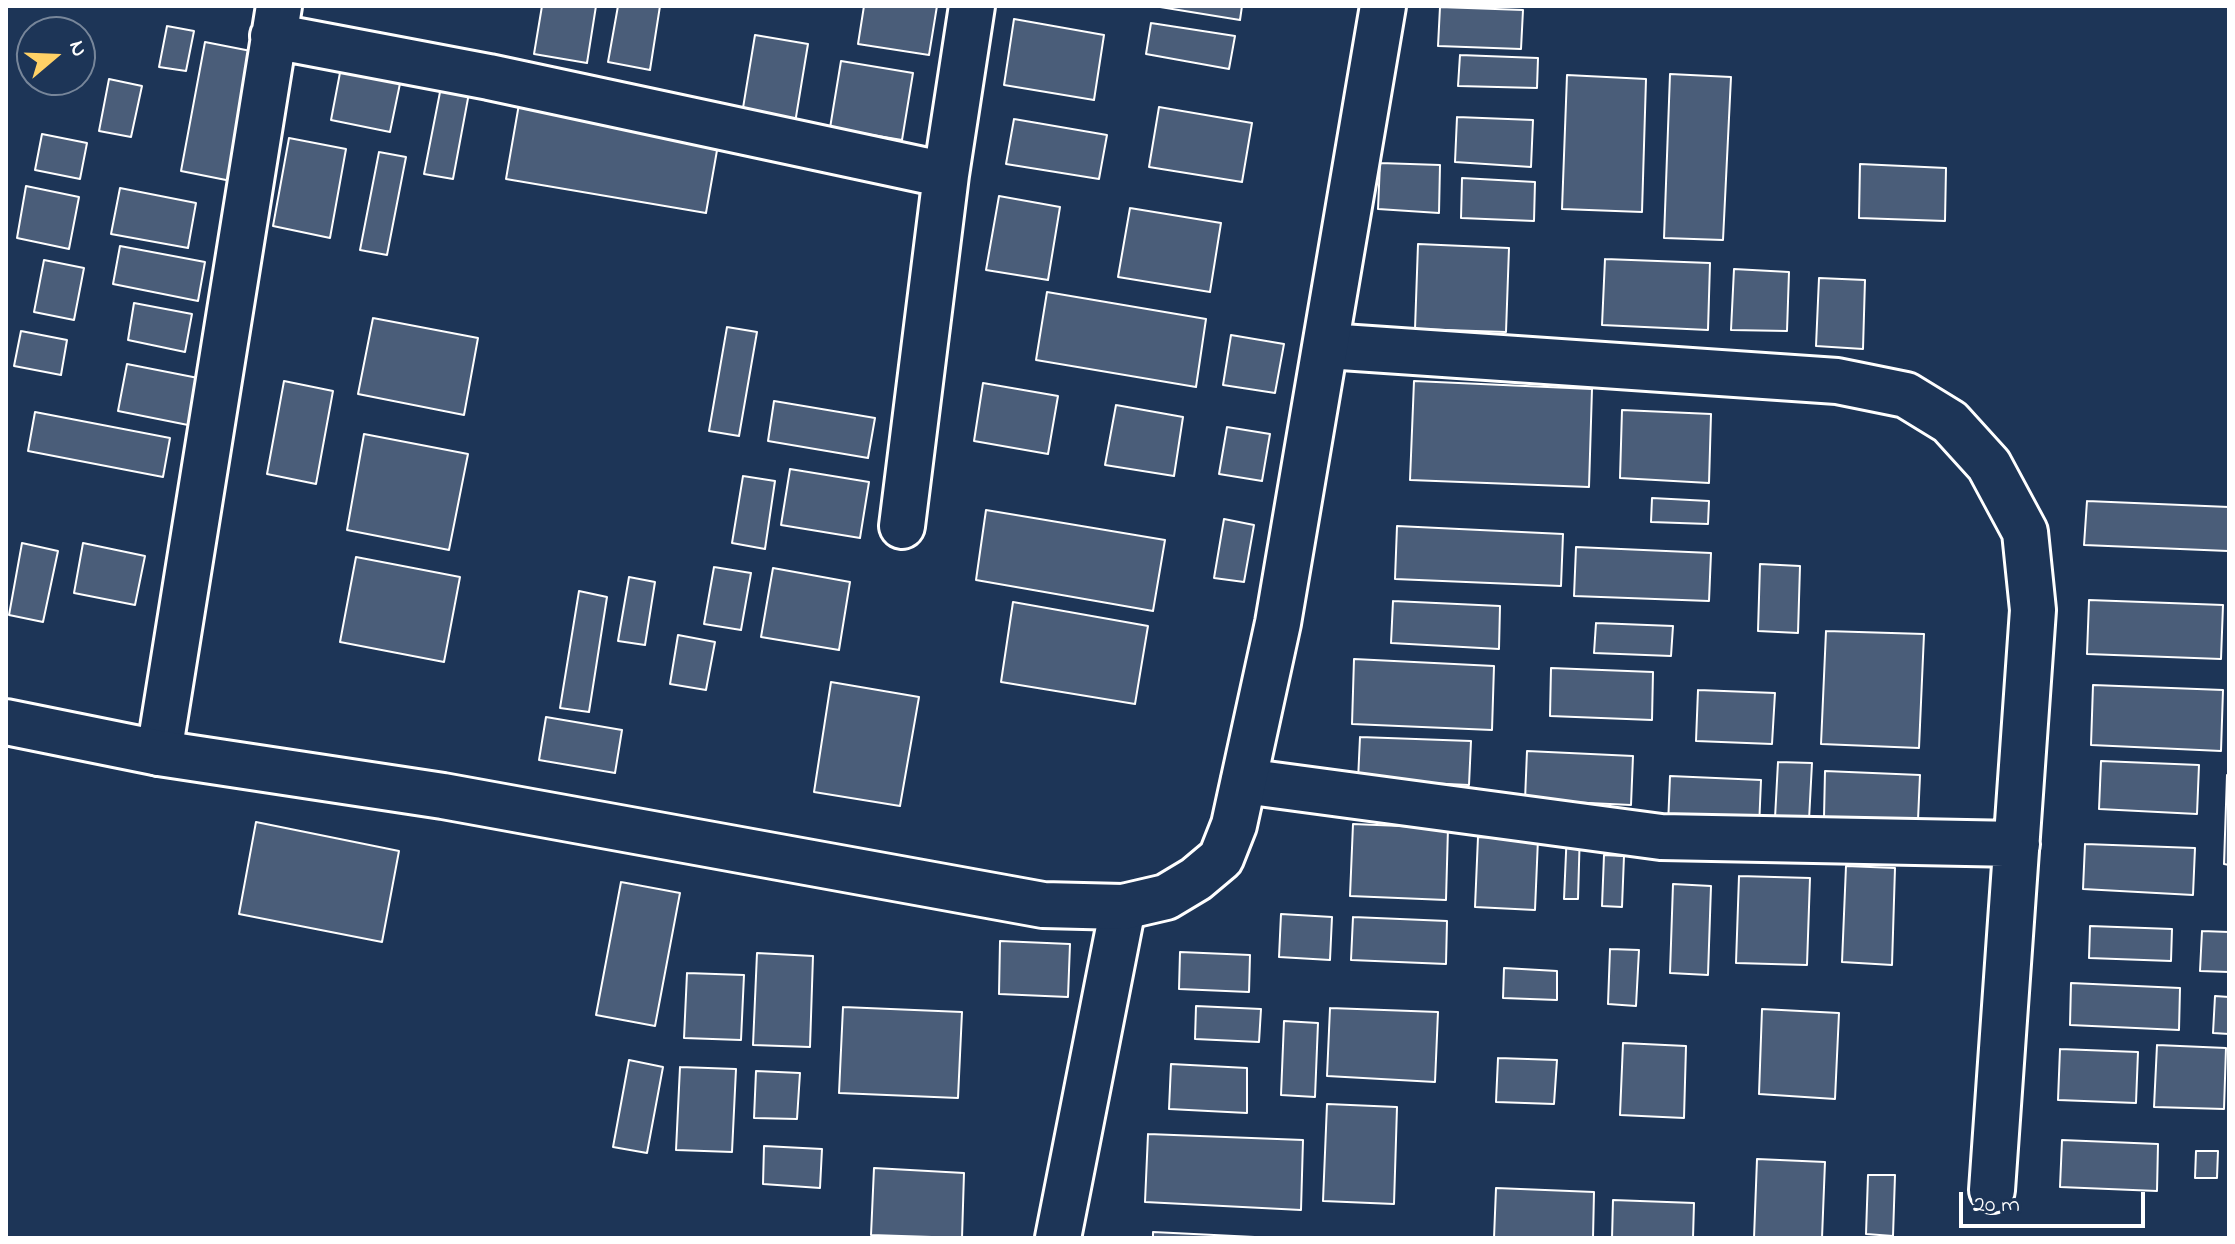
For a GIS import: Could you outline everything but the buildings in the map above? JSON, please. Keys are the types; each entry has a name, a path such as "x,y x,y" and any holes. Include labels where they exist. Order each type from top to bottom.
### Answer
{"street":[{"path":"902,526 946,175 972,6"},
{"path":"6,722 159,753 443,796 1043,905 1123,907 1166,897 1196,879 1221,858 1234,825 1278,623 1383,6"},
{"path":"159,753 276,21 489,77 946,175"},
{"path":"1327,346 1837,381 1906,395 1950,422 1989,465 2025,532 2033,610 1992,1190"},
{"path":"1244,781 1661,837 2017,844"},
{"path":"1058,1238 1123,907"}]}
